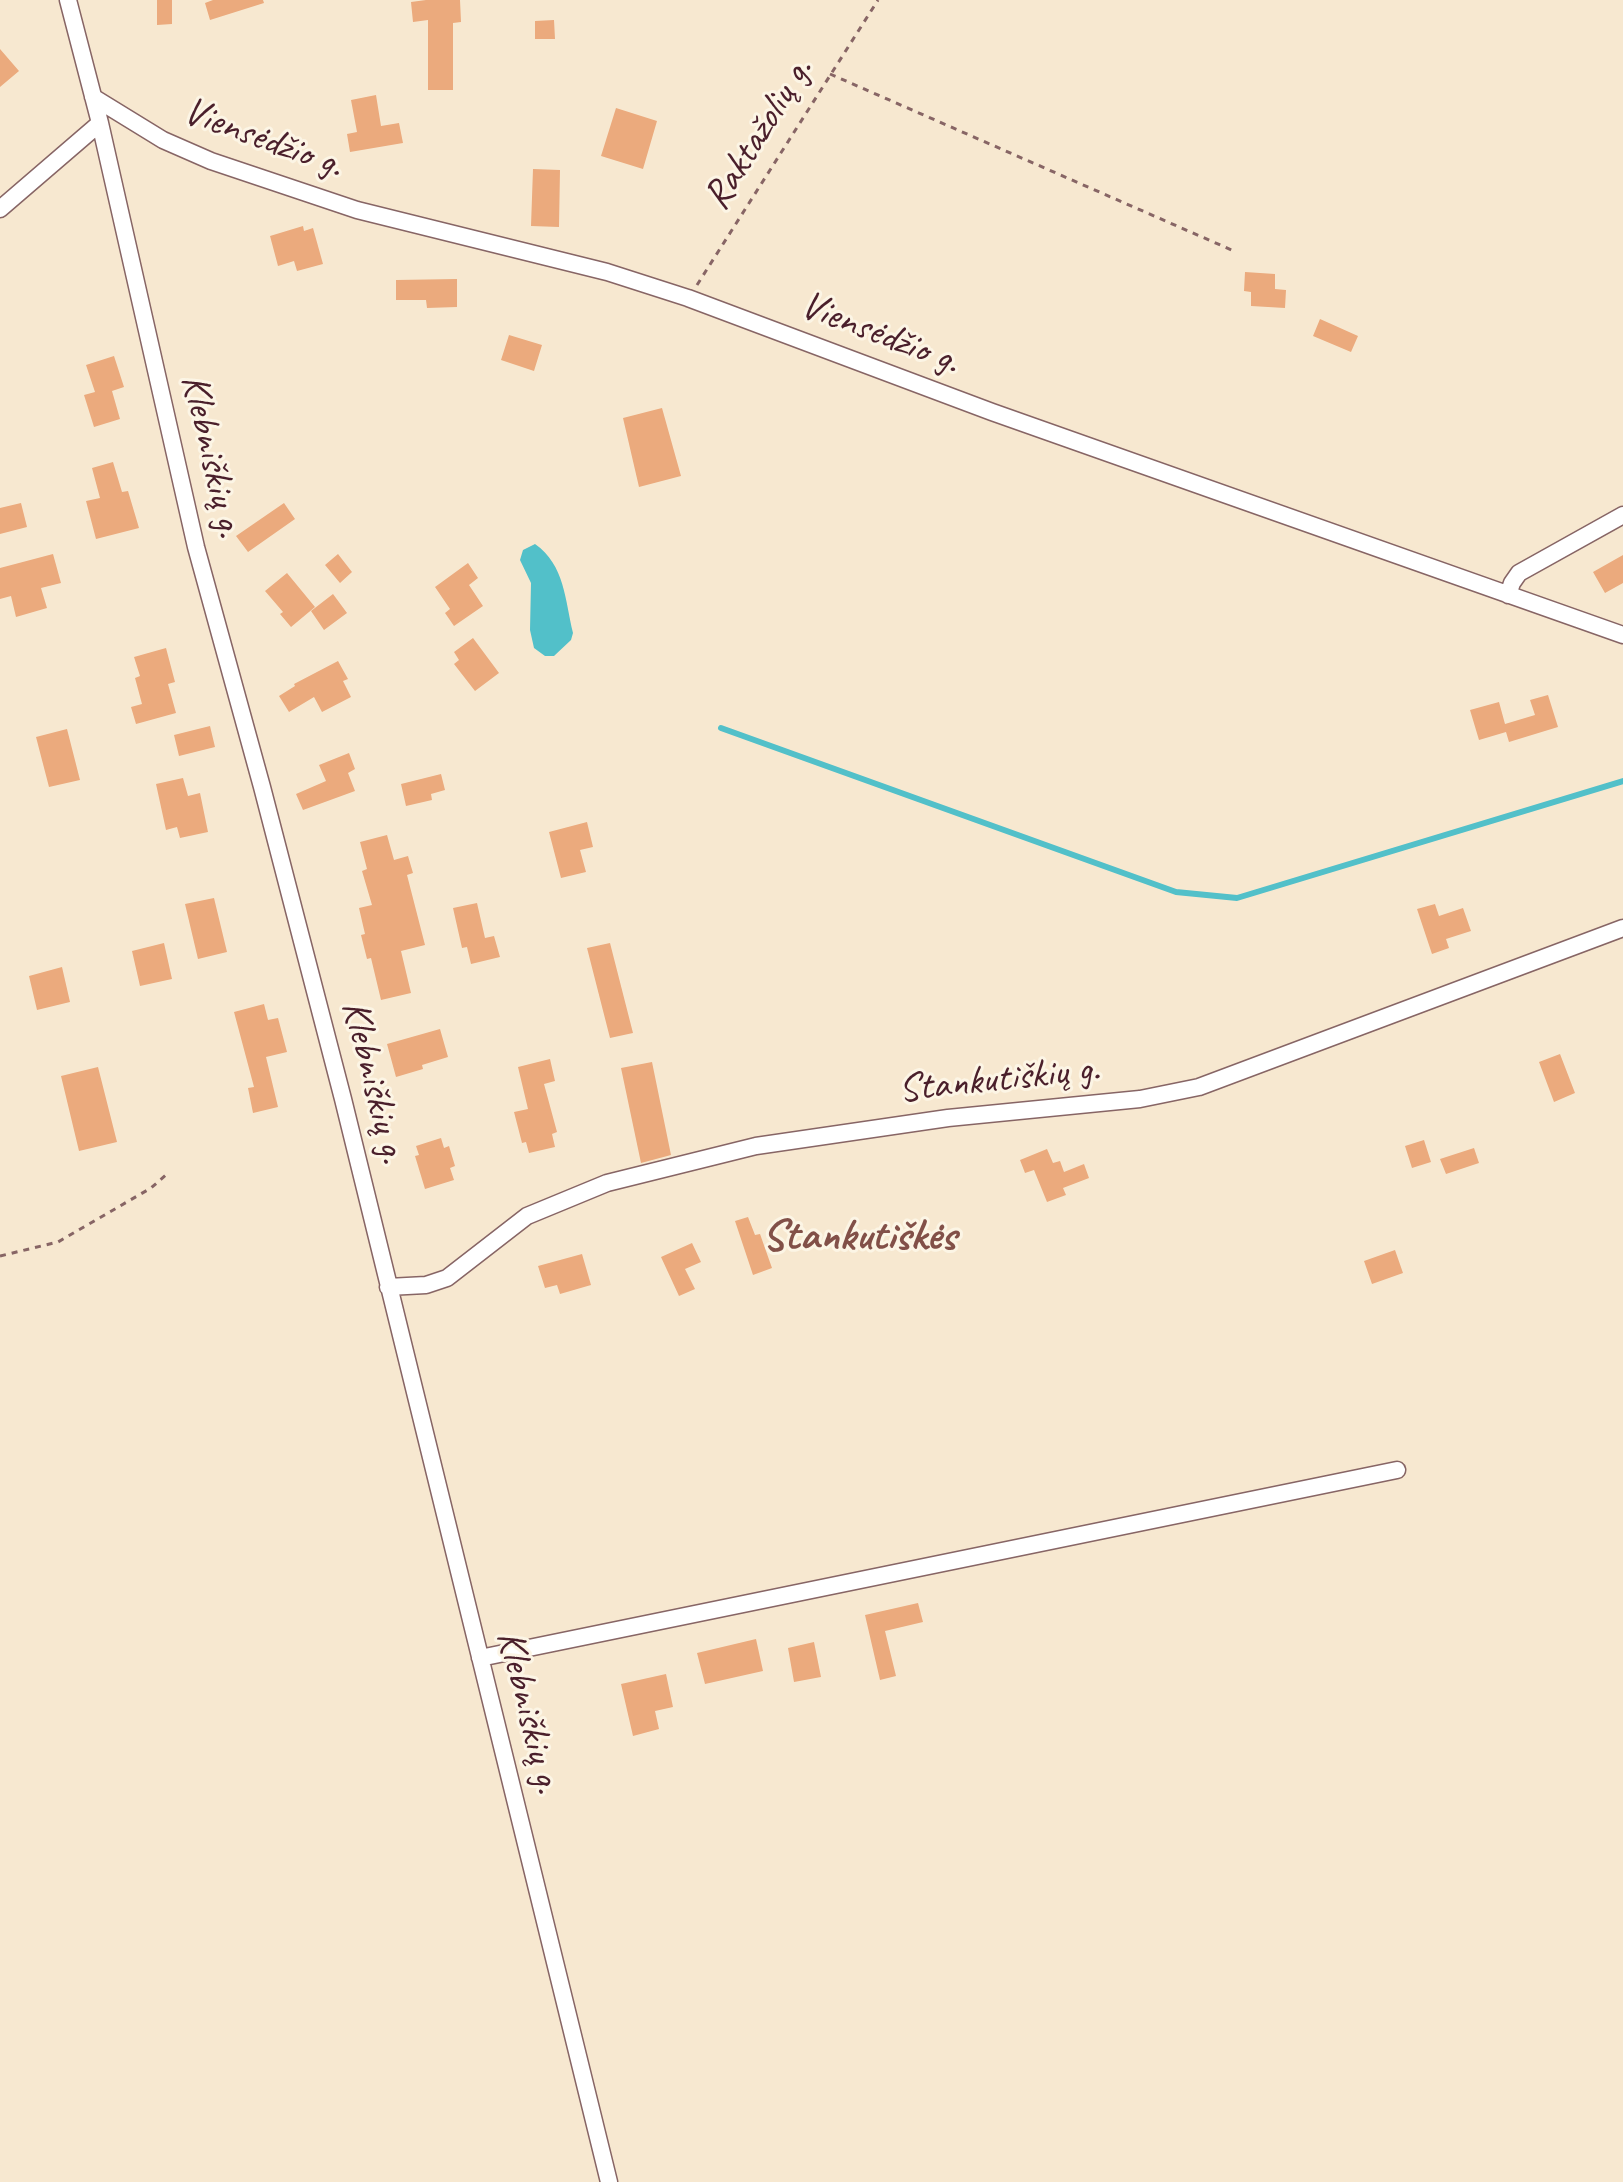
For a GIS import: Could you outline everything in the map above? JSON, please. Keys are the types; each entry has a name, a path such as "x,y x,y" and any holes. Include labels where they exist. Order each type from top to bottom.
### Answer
{"street":[{"name":"Klebniškių g.","path":"68,0 100,123 196,547 343,1099 609,2182"},
{"name":"Viensėdžio g.","path":"93,97 163,140 211,161 357,210 607,272 688,298 992,412 1623,635"},
{"path":"0,209 100,123"},
{"path":"1508,595 1519,573 1623,515"},
{"name":"Stankutiškių g.","path":"388,1287 426,1285 447,1278 527,1216 607,1183 756,1146 962,1116 1140,1099 1199,1087 1623,928"},
{"path":"480,1658 1397,1470"}],"path":[{"name":"Raktažolių g.","path":"688,298 878,0"},
{"path":"830,74 1234,251"},
{"path":"0,1256 58,1242 151,1188 168,1173"}],"water":[{"path":"535,544 545,552 558,573 573,633 571,640 554,656 545,656 534,648 530,630 531,583 520,560 523,550"}],"building":[{"path":"157,0 172,0 172,24 157,25"},
{"path":"213,0 263,0 264,3 210,20 205,3"},
{"path":"460,0 461,22 453,23 453,90 428,90 428,20 413,22 411,2"},
{"path":"554,20 555,39 535,39 535,21"},
{"path":"0,49 19,71 0,87"},
{"path":"376,95 381,126 399,123 403,143 350,152 347,134 357,132 351,100"},
{"path":"616,108 657,121 643,169 601,156"},
{"path":"533,169 560,170 559,227 531,226"},
{"path":"303,226 304,231 313,228 323,264 297,271 294,261 278,266 270,236"},
{"path":"1245,272 1275,274 1275,289 1286,290 1285,308 1251,306 1251,292 1244,291"},
{"path":"457,279 457,307 427,308 426,300 396,300 396,280"},
{"path":"1320,319 1358,336 1351,352 1313,336"},
{"path":"509,335 542,345 534,371 501,360"},
{"path":"114,356 124,387 112,391 120,419 94,427 84,395 95,392 86,365"},
{"path":"662,408 681,476 639,487 623,418"},
{"path":"113,462 122,492 128,491 139,528 96,539 86,501 100,498 92,468"},
{"path":"21,503 27,527 0,534 0,508"},
{"path":"284,503 295,519 248,552 236,536"},
{"path":"53,554 61,583 41,588 47,608 16,617 11,596 0,599 0,568"},
{"path":"338,554 352,572 340,583 325,565"},
{"path":"1623,555 1623,583 1605,593 1593,572"},
{"path":"468,563 478,578 469,585 483,606 454,626 445,613 450,609 435,587"},
{"path":"287,573 315,607 291,627 265,591"},
{"path":"333,594 347,613 324,630 311,611"},
{"path":"473,638 499,673 475,691 454,664 459,660 454,652"},
{"path":"166,648 175,682 168,684 176,713 136,724 131,707 142,704 135,678 140,676 134,657"},
{"path":"338,661 348,679 343,681 351,697 322,712 314,697 289,712 279,696 294,684"},
{"path":"1548,695 1558,727 1509,742 1506,732 1479,740 1470,710 1499,702 1505,724 1535,715 1530,700"},
{"path":"210,726 215,747 179,756 174,735"},
{"path":"67,729 80,780 49,787 36,737"},
{"path":"349,753 355,769 348,773 355,791 303,810 296,794 326,781 319,765"},
{"path":"441,774 445,790 431,794 432,800 406,806 401,784"},
{"path":"183,778 188,796 200,793 208,832 180,838 177,827 166,830 156,784"},
{"path":"587,822 593,847 580,850 586,872 561,878 549,832"},
{"path":"387,835 394,860 408,856 413,873 407,875 425,945 401,951 411,993 381,1000 371,958 367,959 361,935 365,934 359,908 372,905 362,871 367,869 360,842"},
{"path":"214,898 227,952 198,959 185,904"},
{"path":"477,903 485,938 494,936 500,957 471,964 467,947 462,948 453,908"},
{"path":"1435,904 1439,916 1463,908 1471,931 1446,939 1449,948 1432,954 1417,909"},
{"path":"164,943 172,979 140,986 132,951"},
{"path":"610,943 633,1033 610,1038 587,948"},
{"path":"62,967 70,1002 37,1010 29,976"},
{"path":"264,1004 268,1020 278,1018 287,1052 266,1057 278,1107 253,1113 248,1088 254,1087 234,1012"},
{"path":"440,1029 448,1057 396,1077 387,1044"},
{"path":"1560,1054 1575,1093 1554,1102 1539,1062"},
{"path":"550,1059 555,1081 544,1084 557,1132 552,1134 555,1147 529,1153 526,1142 522,1143 514,1112 528,1109 518,1067"},
{"path":"652,1062 671,1155 641,1163 621,1068"},
{"path":"98,1067 117,1142 79,1151 61,1076"},
{"path":"441,1138 444,1148 449,1146 455,1166 450,1168 454,1180 425,1189 415,1156 419,1155 416,1146"},
{"path":"1424,1140 1431,1162 1412,1168 1405,1146"},
{"path":"1474,1148 1479,1163 1446,1174 1440,1159"},
{"path":"1047,1149 1053,1163 1060,1161 1064,1172 1084,1164 1089,1178 1063,1188 1066,1195 1047,1202 1034,1170 1025,1173 1020,1160"},
{"path":"748,1217 755,1235 760,1234 772,1268 753,1275 735,1221"},
{"path":"692,1243 701,1262 685,1269 695,1289 679,1296 661,1257"},
{"path":"1395,1250 1403,1273 1372,1284 1364,1261"},
{"path":"582,1254 591,1285 560,1294 557,1285 545,1288 538,1266"},
{"path":"918,1603 923,1622 885,1631 896,1676 880,1680 865,1615"},
{"path":"756,1639 763,1671 705,1684 697,1653"},
{"path":"814,1642 821,1677 794,1682 788,1648"},
{"path":"666,1674 673,1707 655,1711 659,1729 633,1736 621,1684"}],"waterway":[{"path":"721,728 1176,892 1237,898 1623,781"}],"district":[{"name":"Stankutiškės","path":"859,1237"}]}
